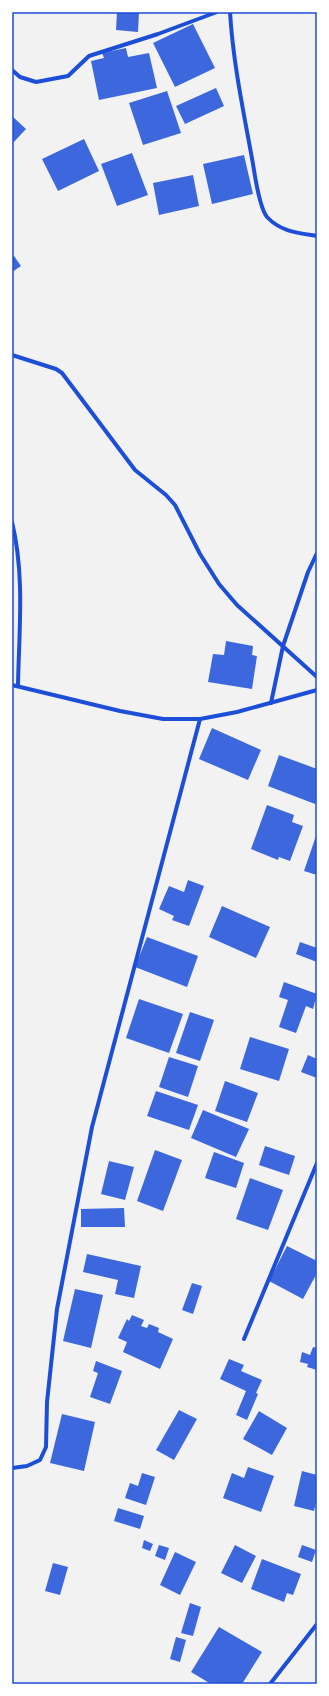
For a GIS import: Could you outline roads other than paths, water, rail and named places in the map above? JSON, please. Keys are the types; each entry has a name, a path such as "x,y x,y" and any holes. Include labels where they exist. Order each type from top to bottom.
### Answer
{"street":[{"path":"12,70 20,77 36,82 68,76 89,56 158,34 217,12"},
{"path":"230,12 247,133 259,195 266,215 278,227 294,233 317,236"},
{"path":"12,355 56,369 62,373 135,470 175,505 200,554 219,584 237,605 317,677"},
{"path":"12,522 17,543 20,572 18,685"},
{"path":"272,703 283,646 308,572 317,553"},
{"path":"12,685 18,685 120,711 163,719 200,719 237,712 317,690"},
{"path":"12,1468 27,1466 40,1460 46,1447 47,1402 57,1309 92,1127 200,719"},
{"path":"244,1339 317,1163"},
{"path":"270,1684 317,1624"}]}
